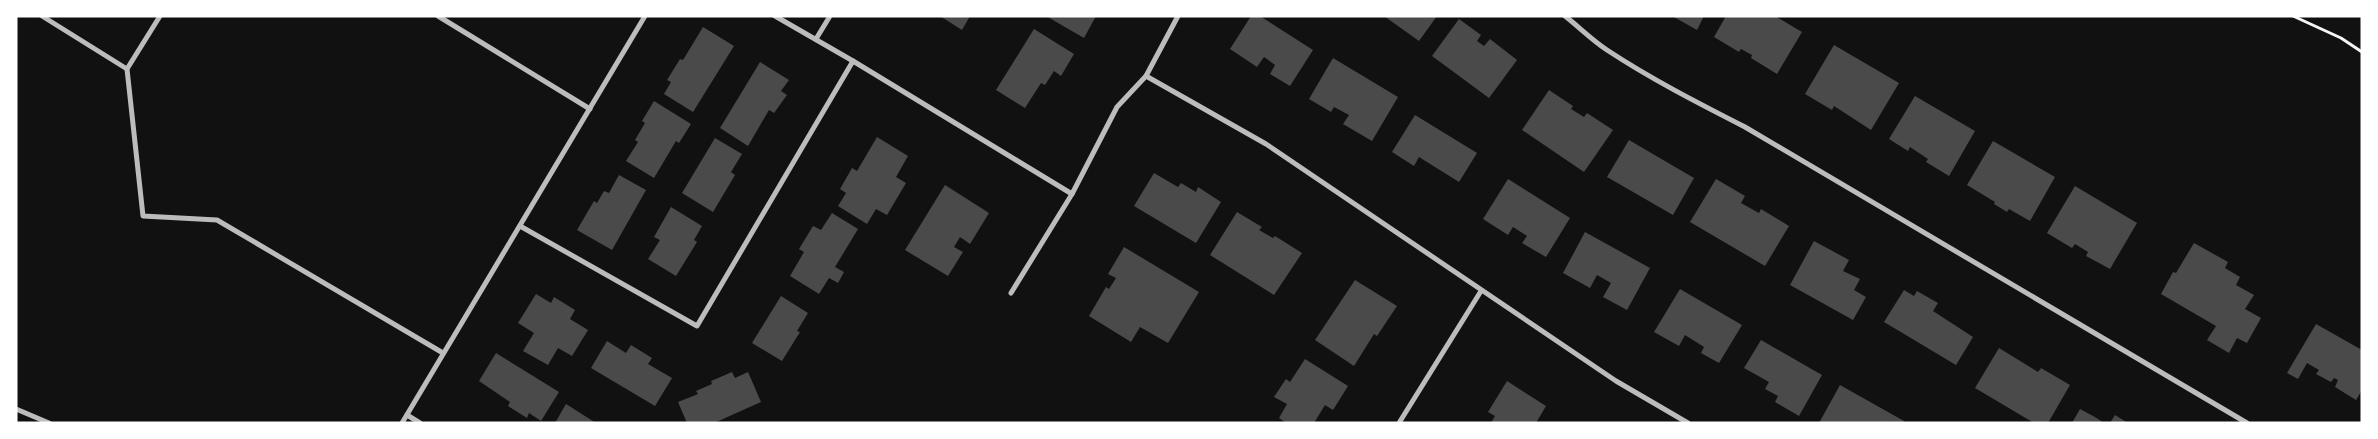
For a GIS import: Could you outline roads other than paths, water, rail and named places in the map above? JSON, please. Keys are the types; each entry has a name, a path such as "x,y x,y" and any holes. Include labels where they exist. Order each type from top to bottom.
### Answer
{"street":[{"path":"42,16 127,69"},
{"path":"160,16 127,69 143,216 217,220 443,353"},
{"path":"438,16 590,109"},
{"path":"402,423 645,16"},
{"path":"775,16 1072,194"},
{"path":"816,39 830,16"},
{"path":"1011,293 1072,194 1117,107 1146,76 1178,16"},
{"path":"1565,16 1606,49 1684,96 1745,127 2247,423"},
{"path":"520,226 696,326 853,61"},
{"path":"1146,76 1266,144 1616,381 1688,423"},
{"path":"1399,423 1481,291"},
{"path":"16,409 49,423"},
{"path":"407,415 420,423"}]}
